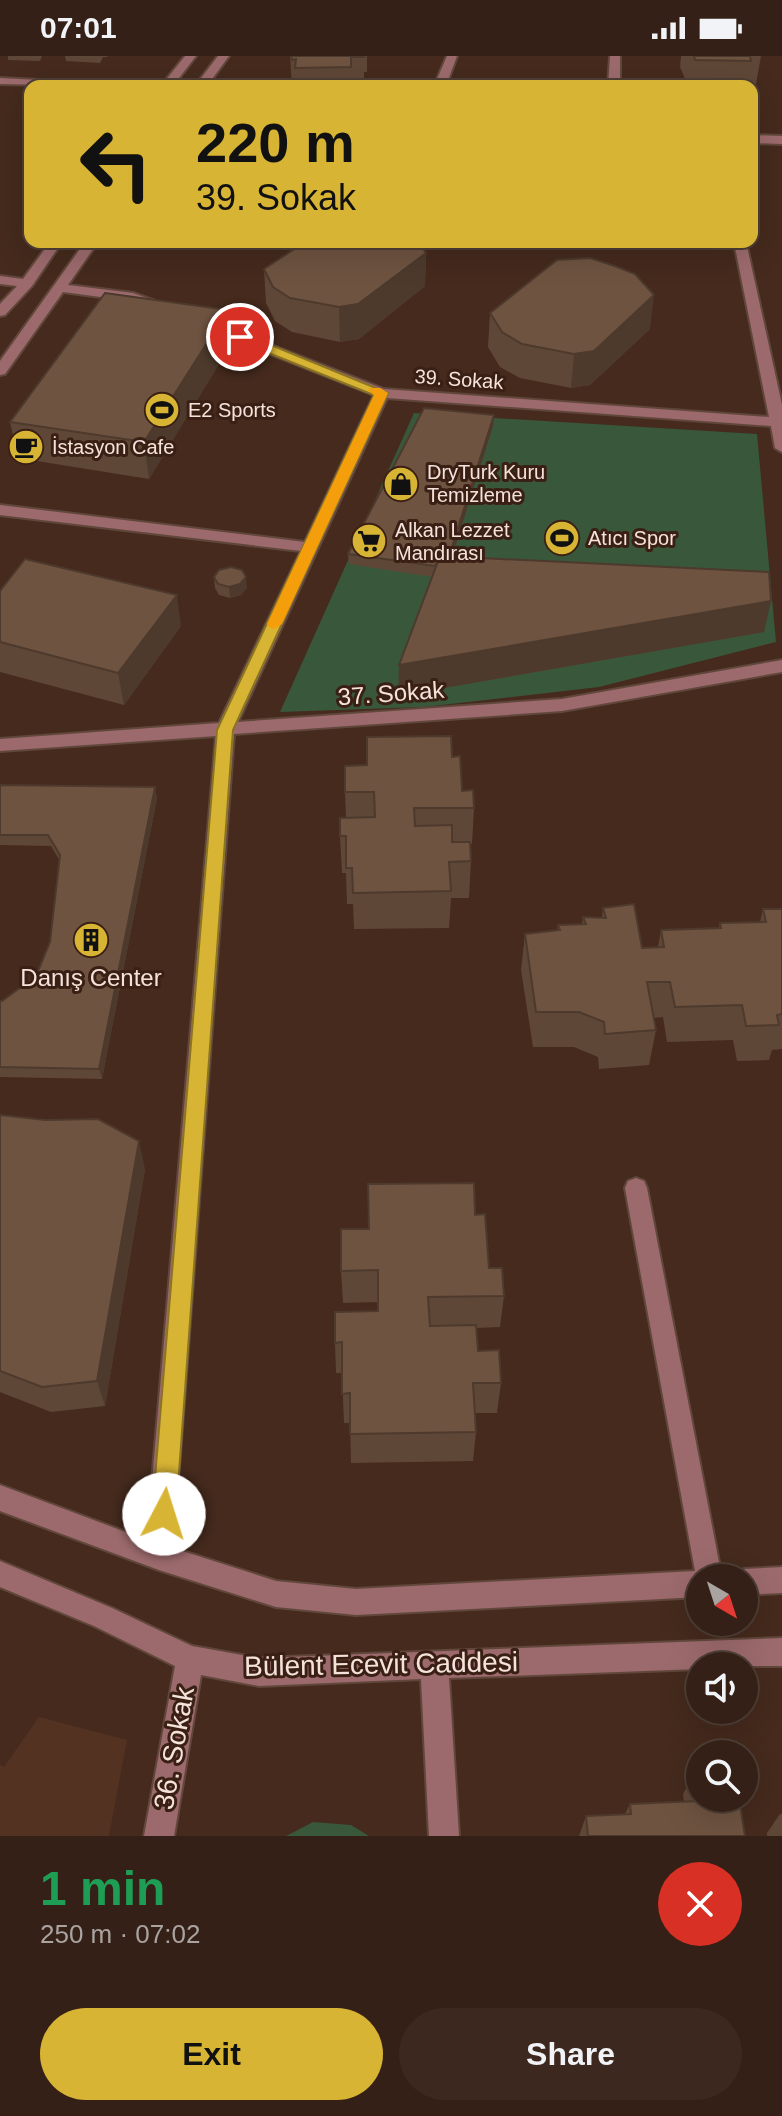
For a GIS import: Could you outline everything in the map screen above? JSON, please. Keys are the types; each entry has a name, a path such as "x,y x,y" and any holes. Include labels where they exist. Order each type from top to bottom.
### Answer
{"street":[{"path":"172,80 191,56"},
{"path":"206,80 224,56"},
{"path":"442,80 452,56"},
{"path":"614,80 615,56"},
{"path":"0,81 24,82"},
{"path":"758,139 782,140"},
{"path":"0,312 27,283 52,248"},
{"path":"0,371 88,248"},
{"path":"742,248 776,383 776,422 782,448"},
{"path":"0,280 27,283"},
{"name":"39. Sokak","path":"60,288 133,297 382,393 776,422"},
{"path":"159,1557 225,730 382,393"},
{"path":"0,510 310,547"},
{"name":"37. Sokak","path":"0,745 562,705 782,666"},
{"path":"636,1188 706,1564"},
{"path":"0,1498 159,1557 276,1594 344,1601 686,1585"},
{"name":"Bülent Ecevit Caddesi","path":"0,1574 103,1617 190,1659 259,1672 782,1652"},
{"path":"758,1581 782,1580"},
{"name":"36. Sokak","path":"159,1836 190,1659"},
{"path":"434,1664 444,1836"}],"shaded area":[{"path":"39,1717 127,1740 109,1836 0,1836 0,1765 4,1767"}],"green space":[{"name":"Atıcı Spor","path":"414,413 757,434 776,642 599,687 424,707 280,712"},
{"path":"313,1822 351,1825 369,1836 286,1836"}],"building":[{"path":"291,56 364,57 351,57 351,67 295,68 296,59 292,60"},
{"path":"694,56 750,56 751,61 695,60"},
{"path":"296,248 422,248 426,253 358,304 339,307 290,298 273,287 264,269"},
{"path":"590,258 635,274 654,295 594,351 574,354 522,344 502,332 490,313 557,260"},
{"path":"105,293 228,310 144,442 10,422"},
{"path":"424,408 494,415 449,556 440,556 435,566 348,554"},
{"path":"440,556 769,572 771,601 399,665"},
{"path":"25,559 177,595 118,673 0,642 0,591"},
{"path":"231,567 242,570 246,577 240,584 229,587 218,584 214,577 219,570"},
{"path":"451,736 452,757 460,756 462,791 473,790 474,808 414,808 415,826 452,825 452,842 470,842 471,861 449,862 451,891 353,893 352,868 346,868 346,836 340,836 340,818 375,817 374,792 345,792 345,766 367,765 367,737"},
{"name":"Danış Center","path":"0,785 155,787 99,1069 0,1067 0,1001 36,976 50,942 60,855 48,835 0,835"},
{"path":"634,904 642,948 664,947 661,930 721,928 720,923 766,922 763,909 782,909 782,1014 777,1015 779,1025 746,1026 742,1005 675,1007 670,982 647,982 656,1030 605,1034 604,1022 579,1012 536,1012 525,934 560,930 558,925 586,924 583,917 606,918 603,908"},
{"path":"0,1115 45,1120 98,1119 139,1141 97,1381 42,1387 0,1371"},
{"path":"474,1183 475,1215 485,1214 489,1268 502,1268 504,1296 428,1297 430,1326 476,1325 478,1351 499,1350 501,1383 473,1383 476,1432 350,1434 350,1393 342,1394 342,1342 335,1343 335,1312 378,1311 378,1270 341,1271 341,1229 369,1229 368,1184"},
{"path":"686,1801 686,1812 741,1812 745,1836 588,1836 586,1816 631,1814 630,1804"}],"slow traffic":[{"path":"274,624 382,393 375,390"}],"place":[{"name":"E2 Sports","path":"162,410"},
{"name":"İstasyon Cafe","path":"26,447"},
{"name":"DryTurk Kuru Temizleme","path":"401,484"},
{"name":"Atıcı Spor","path":"562,538"},
{"name":"Alkan Lezzet Mandırası","path":"369,541"},
{"name":"Danış Center","path":"91,940"}],"route":[{"path":"164,1514 225,730 382,393 240,337"}]}
